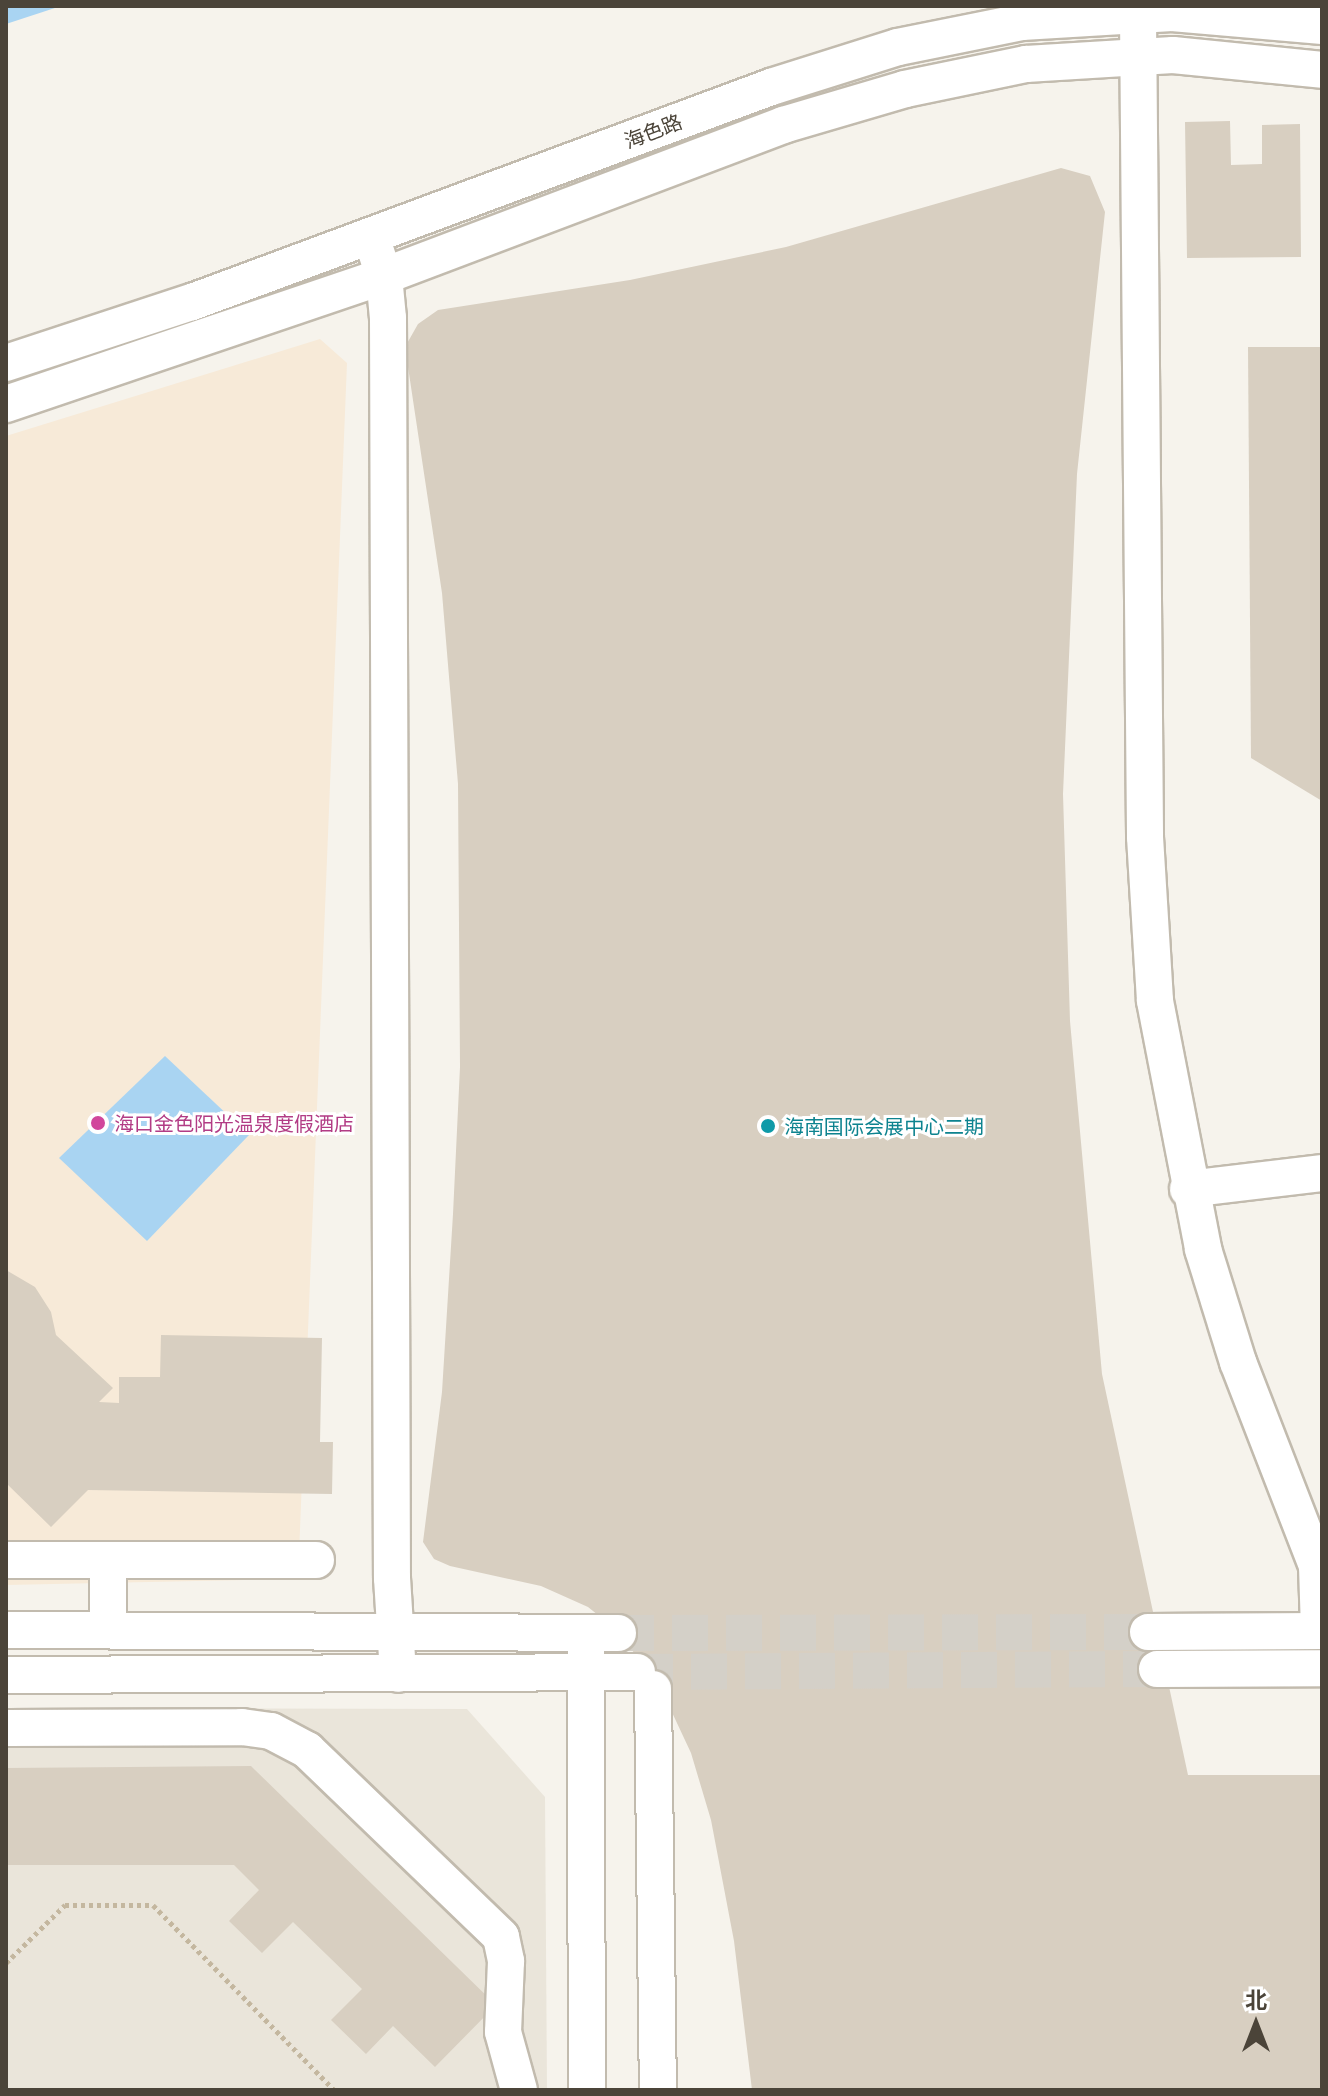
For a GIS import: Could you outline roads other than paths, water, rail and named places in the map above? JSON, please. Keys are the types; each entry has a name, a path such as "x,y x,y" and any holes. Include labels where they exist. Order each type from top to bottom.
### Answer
{"street":[{"name":"海色路","path":"6,363 371,236 844,61 1008,24 1138,15 1216,14 1322,26"},
{"path":"1138,15 1145,837 1155,1001 1188,1189 1238,1362 1317,1566 1320,1631 1148,1632"},
{"name":"海色路","path":"6,404 384,276 842,107 1026,64 1138,57 1224,58 1322,70"},
{"path":"371,236 384,276 392,1578 398,1630 398,1674"},
{"path":"1188,1189 1322,1173"},
{"path":"6,1560 316,1560"},
{"path":"108,1561 108,1629"},
{"path":"6,1630 602,1632 586,1672 587,2090"},
{"path":"1157,1669 1322,1668"},
{"path":"6,1675 586,1672 645,1681 658,2090"},
{"path":"6,1728 242,1727 271,1731 307,1750 501,1937 506,1961 503,2032 519,2090"}],"water":[{"path":"6,6 61,6 6,24"},
{"path":"165,1056 249,1135 147,1241 59,1158"}],"tunnel":[{"path":"618,1633 1148,1632"},
{"path":"637,1672 1157,1669"}],"place":[{"name":"海口金色阳光温泉度假酒店","path":"98,1123"},
{"name":"海南国际会展中心二期","path":"768,1126"}]}
